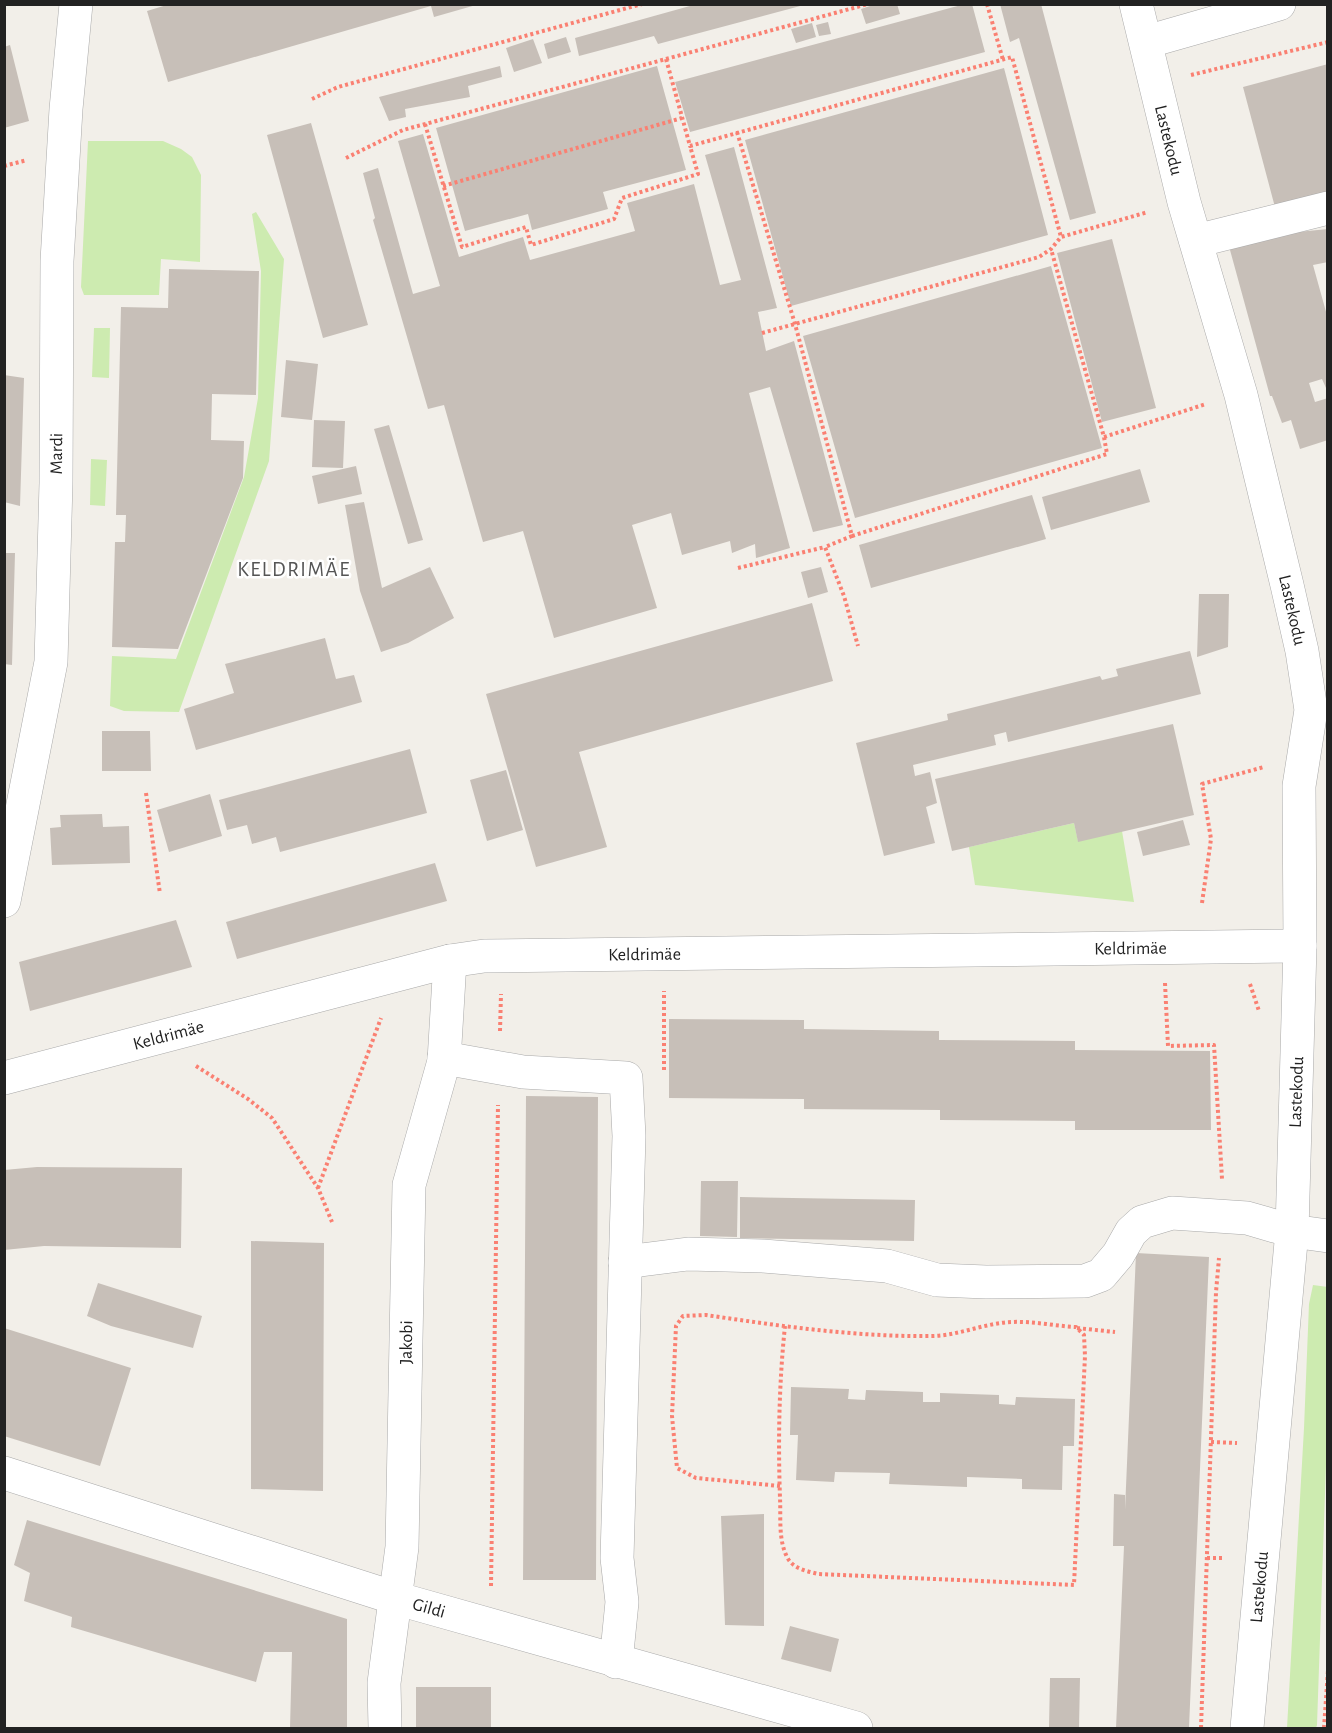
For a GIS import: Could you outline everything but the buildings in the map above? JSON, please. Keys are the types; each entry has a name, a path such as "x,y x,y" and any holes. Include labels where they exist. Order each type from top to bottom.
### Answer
{"street":[{"name":"Mardi","path":"4,901 51,662 56,483 57,261 66,109 76,4"},
{"name":"Lastekodu","path":"1136,4 1184,202 1241,394 1302,651 1319,709 1299,786 1300,946 1292,1231 1246,1728"},
{"path":"1146,42 1279,4"},
{"path":"1196,241 1328,208"},
{"name":"Keldrimäe","path":"4,1078 450,961 484,957 1300,946"},
{"name":"Jakobi","path":"385,1728 384,1683 402,1546 409,1185 444,1058 450,961"},
{"path":"444,1058 523,1072 626,1078 628,1136 617,1557 622,1602 616,1662"},
{"path":"625,1262 688,1254 763,1256 887,1266 937,1280 1085,1281 1101,1275 1118,1255 1131,1232 1142,1222 1172,1213 1247,1218 1292,1231 1328,1236"},
{"name":"Gildi","path":"4,1473 395,1598 856,1728"}],"path":[{"path":"312,99 338,87 642,4"},
{"path":"346,158 403,130 868,4"},
{"path":"987,4 1003,60"},
{"path":"1200,73 1328,42"},
{"path":"690,146 1012,57 1060,237"},
{"path":"425,124 462,247 526,227 531,245 614,219 622,198 698,174 666,58"},
{"path":"443,186 682,118"},
{"path":"738,132 795,324 852,536"},
{"path":"762,333 1039,256 1051,249 1060,237 1184,202"},
{"path":"738,568 825,547 852,536 1107,454 1051,249"},
{"path":"1104,437 1209,404"},
{"path":"825,547 844,596 858,646"},
{"path":"1202,903 1211,839 1202,784 1268,766"},
{"path":"146,793 160,894"},
{"path":"1164,948 1168,1046 1215,1045 1224,1216"},
{"path":"626,1078 664,1078 664,954"},
{"path":"490,1626 495,1220 502,956"},
{"path":"318,1188 397,975"},
{"path":"152,1039 217,1078 273,1118 318,1188 332,1222"},
{"path":"1201,1728 1216,1292 1220,1258"},
{"path":"780,1486 696,1478 677,1467 672,1416 676,1326 683,1316 706,1315 785,1326 911,1336 946,1335 971,1328 1012,1322 1114,1332"},
{"path":"785,1326 780,1374 780,1486 781,1544 788,1560 798,1568 818,1574 1074,1584 1085,1356 1084,1335 1076,1328"},
{"path":"1211,1442 1242,1443"},
{"path":"1324,1728 1328,1670"}],"green space":[{"path":"88,141 163,141 192,157 201,175 200,262 161,259 159,295 84,295 81,287"},
{"path":"256,212 284,259 269,461 179,712 124,711 110,706 112,656 176,659 244,477 258,398 261,271 252,214"},
{"path":"94,328 110,328 109,378 92,377"},
{"path":"91,459 107,460 105,506 90,505"},
{"path":"1074,823 1078,841 1122,831 1134,902 975,885 969,847"},
{"path":"1313,1285 1328,1287 1327,1436 1317,1725 1316,1728 1287,1728 1309,1304"}],"district":[{"name":"KELDRIMÄE","path":"294,569"}]}
